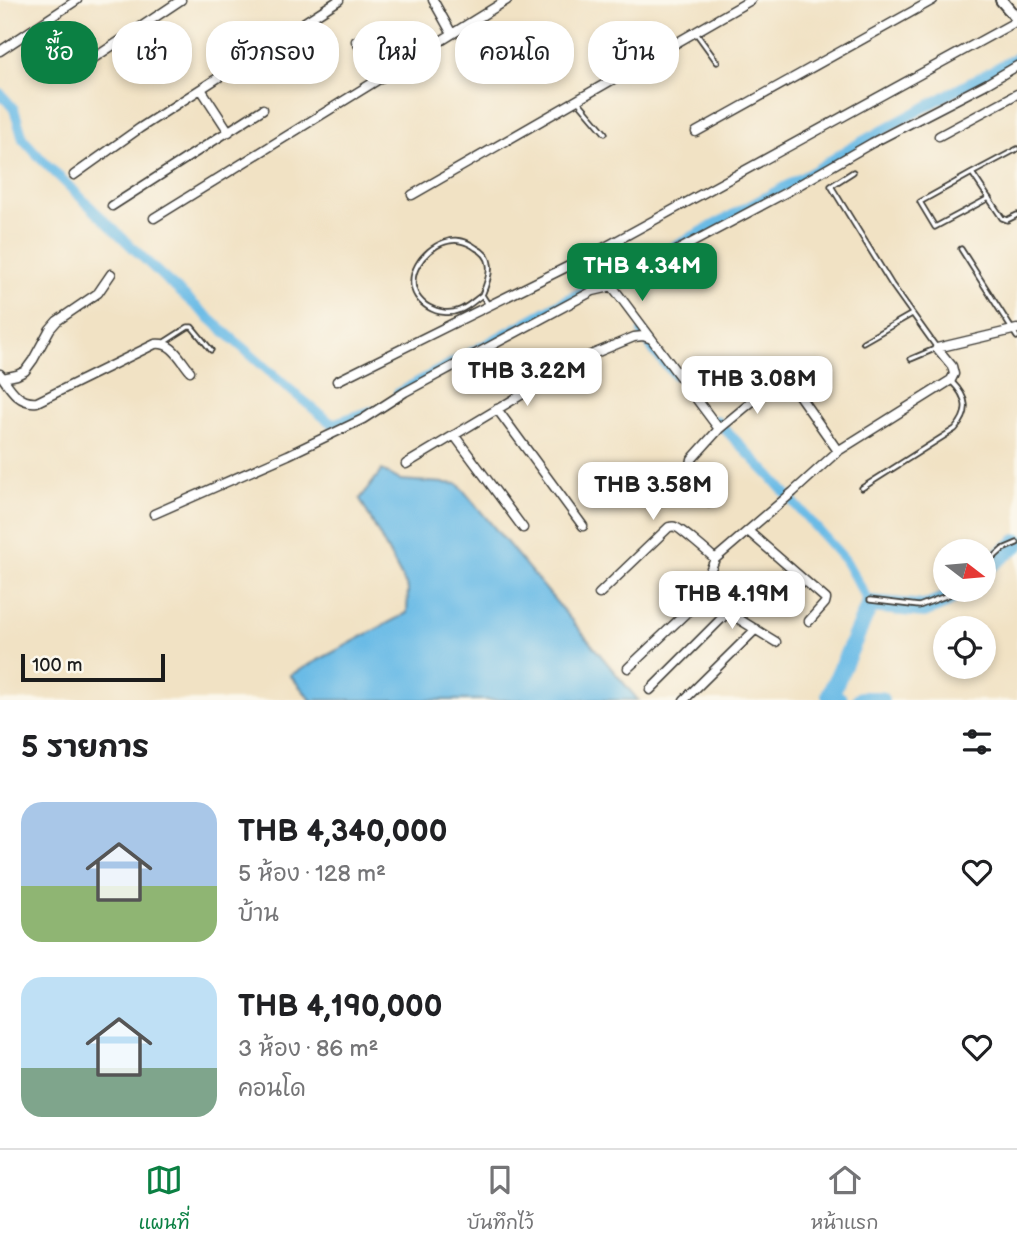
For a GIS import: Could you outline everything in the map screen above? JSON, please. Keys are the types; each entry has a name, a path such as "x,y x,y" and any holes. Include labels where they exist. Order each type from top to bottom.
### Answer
{"street":[{"path":"46,21 77,0"},
{"path":"98,54 181,0"},
{"path":"74,175 140,128 339,0"},
{"path":"433,0 452,34"},
{"path":"441,41 507,0"},
{"path":"412,195 751,0"},
{"path":"696,132 933,0"},
{"path":"337,381 587,257 1017,20 1001,0"},
{"path":"0,51 21,38"},
{"path":"154,514 352,425 405,392 593,291 612,286 1017,66"},
{"path":"154,218 372,84"},
{"path":"201,89 229,132"},
{"path":"939,136 1017,94"},
{"path":"112,206 263,109"},
{"path":"2,376 17,375 25,371 57,321 98,293 111,274"},
{"path":"612,286 719,429"},
{"path":"628,668 703,597 715,559 838,451 951,380 954,374 952,366 937,348 1015,332"},
{"path":"407,464 581,359 634,337 649,338"},
{"path":"2,376 18,398 28,403 37,402 155,344 163,343 170,346 190,371"},
{"path":"709,503 695,485 690,471 692,459 719,429 777,381 785,380 791,384 838,451"},
{"path":"497,409 583,526"},
{"path":"454,435 523,528"},
{"path":"599,594 669,527 681,529 715,559"},
{"path":"748,531 826,599 809,621"},
{"path":"703,597 776,642"},
{"path":"650,691 728,612"},
{"path":"684,700 755,629"}],"lane":[{"path":"696,32 718,62"},
{"path":"577,100 605,133"},
{"path":"989,198 935,227 920,202 1017,149"},
{"path":"853,172 831,186 892,285 937,348 911,359"},
{"path":"972,173 1002,218 1017,215"},
{"path":"460,240 474,246 484,253 489,264 489,277 482,295 458,311 446,313 428,307 417,299 413,282 417,263 431,250 448,242 460,240"},
{"path":"961,249 1015,332"},
{"path":"482,295 489,306"},
{"path":"863,342 912,314"},
{"path":"163,343 192,327 211,350"},
{"path":"862,488 955,429 963,420 965,402 958,387 951,380"},
{"path":"996,555 1017,543"},
{"path":"870,600 919,606 933,601"}],"water":[{"path":"382,470 400,480 458,484 638,700 311,700 290,675 407,613 408,589 360,499"}],"waterway":[{"path":"398,393 597,283 621,275 814,171 850,148 1017,57"},
{"path":"0,93 14,109 23,139 43,161 162,276 287,387 332,424 371,411"},
{"path":"642,332 656,354 675,375"},
{"path":"716,420 845,560 870,604"},
{"path":"996,560 1017,543"},
{"path":"839,700 830,695 870,604 924,609 941,602"},
{"path":"861,700 880,700"}]}
